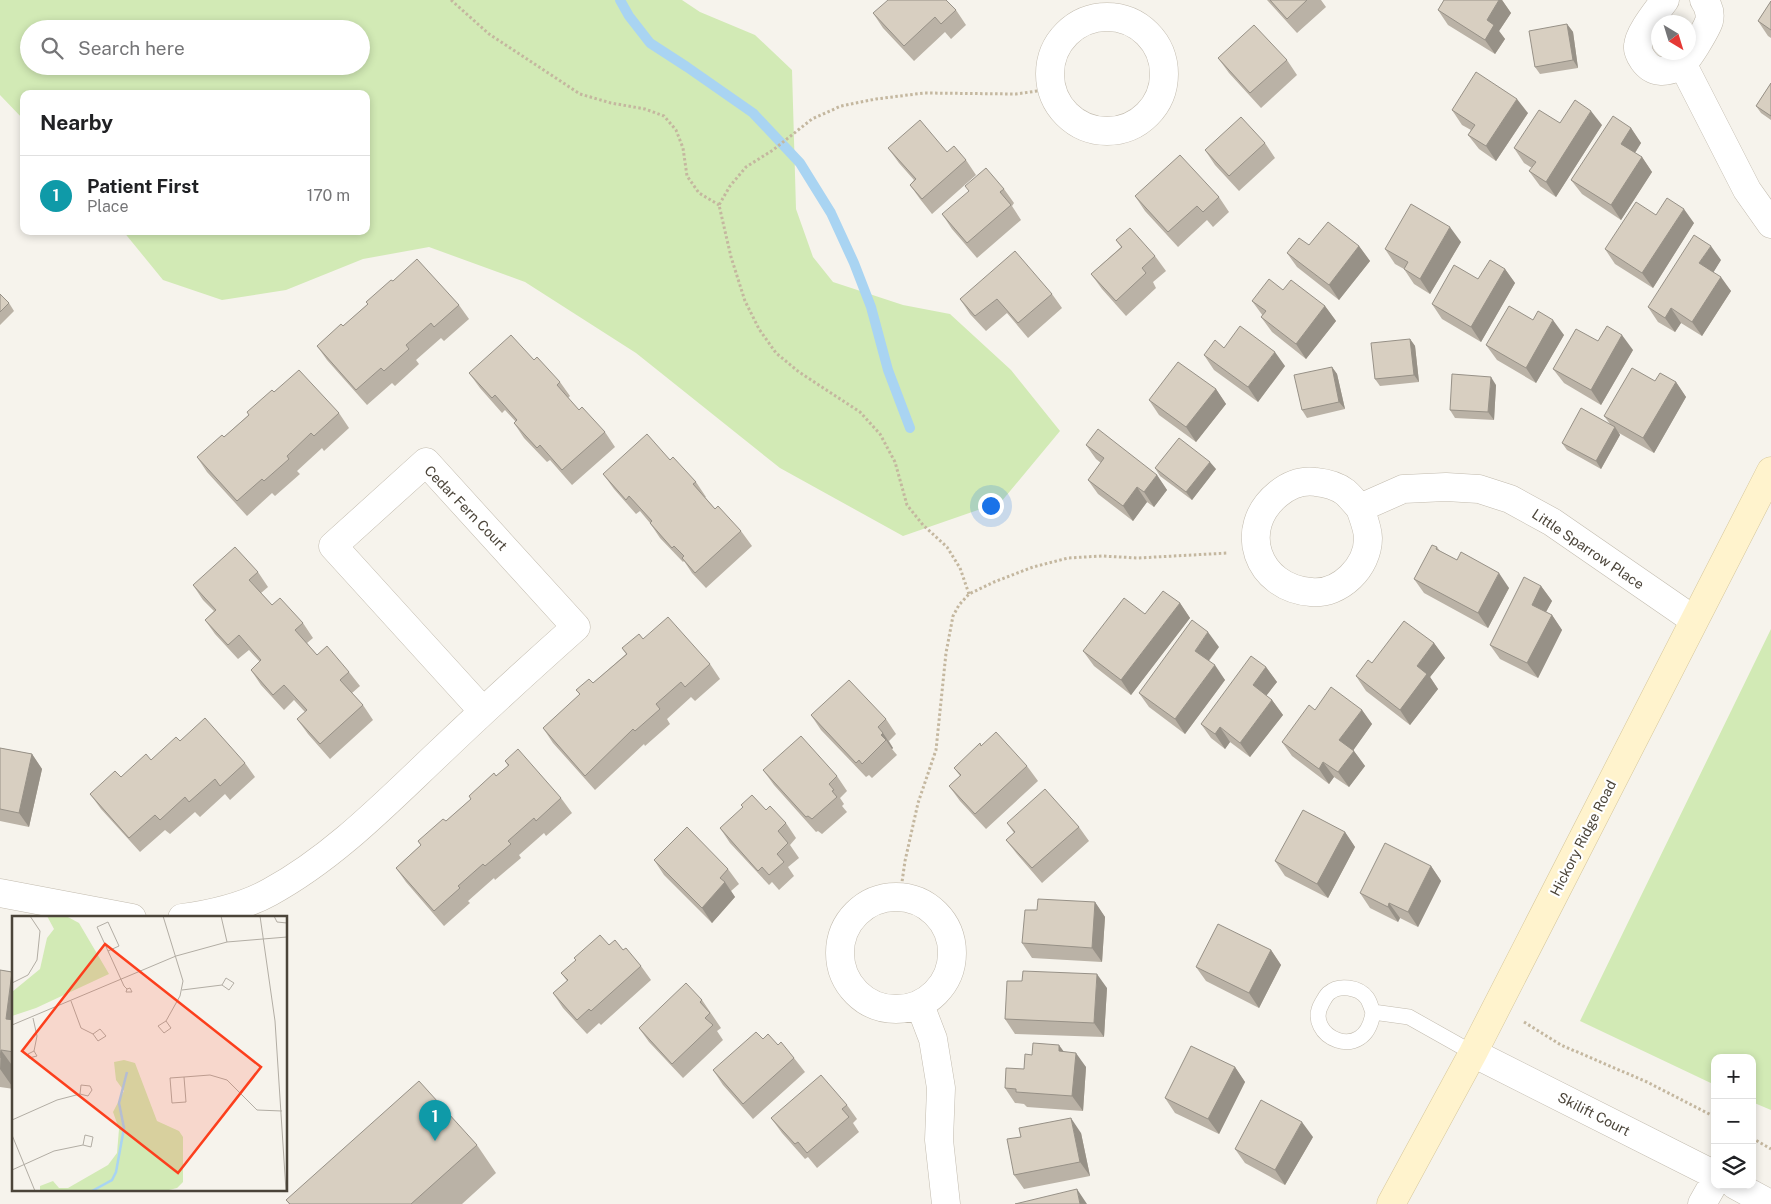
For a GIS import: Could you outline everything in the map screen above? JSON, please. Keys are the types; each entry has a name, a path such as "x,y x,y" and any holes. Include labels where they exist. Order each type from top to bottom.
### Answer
{"street":[{"path":"1664,0 1642,34 1638,46 1640,57 1647,66 1654,70 1665,72 1683,66 1709,23 1710,8 1704,0"},
{"path":"1123,9 1158,48 1164,66 1163,87 1152,110 1137,122 1116,130 1096,130 1074,121 1059,107 1051,90 1049,67 1056,47 1067,32 1082,21 1123,9"},
{"path":"1683,66 1747,190 1771,224"},
{"name":"Cedar Fern Court","path":"199,916 234,907 268,893 310,868 350,837 483,711 576,627 426,462 333,546 483,711"},
{"name":"Hickory Ridge Road","path":"1391,1204 1473,1053 1771,471"},
{"path":"1308,481 1326,483 1344,491 1360,508 1368,538 1363,558 1353,574 1339,586 1318,593 1298,591 1278,582 1263,566 1257,548 1257,526 1267,503 1287,487 1308,481"},
{"name":"Little Sparrow Place","path":"1360,508 1403,489 1446,487 1479,489 1510,499 1552,522 1694,620"},
{"path":"0,893 114,916"},
{"path":"900,896 920,901 938,913 946,926 953,946 951,969 942,986 920,1004 894,1010 874,1006 857,994 845,978 840,960 842,936 848,924 864,906 883,898 900,896"},
{"path":"920,1004 933,1039 942,1088 939,1140 946,1204"},
{"name":"Skilift Court","path":"1473,1053 1711,1173"},
{"path":"1702,1204 1711,1188"},
{"path":"1742,1189 1770,1204"}],"lane":[{"path":"1373,1012 1409,1017 1473,1053"}],"path":[{"path":"452,0 489,34 580,94 611,103 645,109 664,116 676,130 682,148 687,176 699,193 719,206"},
{"path":"969,594 960,568 947,547 923,525 907,505 895,462 880,434 860,412 800,372 776,353 759,329 745,301 731,257 719,206 730,186 746,167 772,150 812,119 841,106 924,93 1016,94 1051,90"},
{"path":"900,896 905,861 918,804 936,750 946,653 953,616 959,605 969,594 1034,567 1068,558 1102,556 1138,558 1226,553 1257,548"},
{"path":"1497,1006 1561,1045 1647,1082 1711,1114"},
{"path":"1756,1140 1771,1149"}],"green space":[{"path":"0,0 682,0 700,12 755,35 792,70 796,209 813,257 833,282 903,305 950,314 1011,370 1060,431 1001,502 903,536 780,468 636,353 525,282 429,247 363,259 286,290 222,300 163,280 126,235 370,235 370,90 20,90 20,116 0,95"},
{"path":"1771,629 1771,1110 1756,1104 1756,1054 1711,1054 1711,1083 1580,1021"}],"building":[{"path":"888,0 946,0 956,10 941,24 935,17 904,46 873,13"},
{"path":"1270,0 1307,0 1287,19"},
{"path":"1444,0 1499,0 1487,20 1494,25 1485,40 1438,10"},
{"path":"1771,1 1771,30 1758,21"},
{"path":"1567,24 1573,60 1535,67 1529,31"},
{"path":"1254,25 1287,60 1250,93 1218,58"},
{"path":"1476,72 1517,99 1486,146 1468,135 1475,125 1452,110"},
{"path":"1771,83 1771,116 1756,106"},
{"path":"1575,100 1591,111 1546,182 1529,171 1536,162 1514,148 1539,110 1560,123"},
{"path":"1613,116 1631,128 1621,144 1642,157 1611,205 1571,180"},
{"path":"1241,117 1265,143 1229,176 1205,150"},
{"path":"920,120 947,152 954,146 966,160 922,199 910,185 916,179 888,148"},
{"path":"1180,155 1219,197 1203,212 1197,206 1168,232 1135,196"},
{"path":"986,168 1004,189 1000,192 1011,205 967,243 942,214 969,191 965,186"},
{"path":"1667,198 1684,209 1642,273 1605,249 1636,202 1656,215"},
{"path":"1411,204 1450,227 1420,279 1404,269 1408,262 1385,249"},
{"path":"1328,222 1359,246 1329,285 1287,253 1299,238 1309,245"},
{"path":"1130,228 1155,256 1142,268 1146,273 1116,301 1091,274 1122,247 1116,240"},
{"path":"1694,235 1711,246 1699,263 1721,277 1692,322 1671,308 1665,318 1648,307"},
{"path":"1015,251 1052,294 1018,323 997,299 975,316 960,299"},
{"path":"417,259 459,305 434,327 431,323 406,345 409,349 384,371 381,368 356,390 317,346 341,324 343,326 368,304 366,302"},
{"path":"1490,260 1505,269 1471,327 1432,304 1454,265 1478,279"},
{"path":"1269,279 1283,290 1291,280 1325,306 1296,344 1261,317 1266,311 1252,301"},
{"path":"0,294 9,303 0,312"},
{"path":"1509,306 1533,320 1538,311 1553,320 1526,368 1486,345"},
{"path":"1240,326 1275,352 1248,387 1204,355 1215,340 1224,348"},
{"path":"1607,326 1622,335 1591,390 1553,369 1576,329 1598,341"},
{"path":"511,335 534,360 537,357 560,382 557,385 579,410 582,407 605,432 562,470 540,445 537,448 514,423 517,420 495,395 492,398 469,373"},
{"path":"1410,339 1414,375 1375,379 1371,343"},
{"path":"1178,362 1216,389 1186,427 1149,400"},
{"path":"1332,367 1339,402 1302,410 1294,375"},
{"path":"1632,368 1655,381 1660,373 1676,382 1643,438 1604,416"},
{"path":"299,370 339,413 314,436 311,433 287,456 289,459 237,501 197,457 249,415 247,412 272,390 274,392"},
{"path":"1452,374 1491,377 1488,412 1450,410"},
{"path":"1581,408 1615,427 1596,461 1562,443"},
{"path":"1098,429 1157,475 1144,492 1137,487 1123,506 1088,480 1104,458 1086,445"},
{"path":"647,434 670,460 673,457 696,482 693,484 715,509 718,506 741,531 695,573 682,558 684,556 674,546 672,548 650,523 652,521 629,496 626,500 603,474"},
{"path":"1179,438 1210,462 1186,492 1155,468"},
{"path":"1432,545 1457,560 1461,552 1499,573 1478,613 1414,579"},
{"path":"235,547 258,572 249,580 272,605 280,598 303,623 295,630 317,655 327,646 349,672 340,680 363,705 320,744 297,719 307,710 284,685 273,695 251,670 261,660 239,635 228,645 205,620 216,610 193,585"},
{"path":"1524,577 1541,586 1532,605 1552,615 1527,663 1490,645"},
{"path":"1163,591 1180,603 1121,680 1083,651 1124,598 1145,614"},
{"path":"668,617 710,664 685,687 681,682 656,704 660,709 635,731 633,729 585,776 543,728 580,694 576,690 589,679 593,683 627,654 622,648 639,634 643,639"},
{"path":"1192,620 1208,632 1195,651 1215,665 1175,719 1139,693"},
{"path":"1404,621 1434,643 1417,666 1427,674 1400,710 1356,676 1368,660 1372,663"},
{"path":"1251,656 1266,667 1253,685 1272,700 1240,743 1220,727 1215,734 1201,724"},
{"path":"849,680 886,719 878,727 883,733 881,735 886,740 862,764 859,760 856,763 811,715"},
{"path":"1331,687 1362,710 1339,740 1354,751 1338,772 1323,762 1319,769 1282,742 1309,705 1315,710"},
{"path":"205,718 245,763 220,786 215,779 189,802 185,797 160,820 155,815 129,838 90,794 115,771 121,777 146,754 151,760 176,737 180,741"},
{"path":"996,732 1027,766 975,814 949,786 961,775 954,768 980,743 981,746"},
{"path":"801,736 837,776 829,784 837,797 812,819 808,816 806,817 763,770"},
{"path":"0,748 32,754 19,813 0,809"},
{"path":"518,749 561,798 536,821 534,818 508,841 511,844 485,866 483,864 434,911 396,868 421,845 418,841 443,819 446,821 471,799 469,796 494,773 496,776 509,765 505,761"},
{"path":"1045,789 1079,827 1032,868 1006,840 1015,832 1007,823"},
{"path":"752,795 766,810 770,806 786,823 778,831 788,843 777,854 784,862 769,875 762,867 758,871 720,828 743,807 741,805"},
{"path":"1303,810 1345,832 1317,884 1275,861"},
{"path":"687,827 728,869 720,878 725,882 702,908 654,860"},
{"path":"1385,843 1431,866 1408,912 1389,903 1388,907 1360,893"},
{"path":"1038,899 1095,902 1092,948 1022,943 1025,910 1037,910"},
{"path":"1218,924 1271,950 1249,993 1196,967"},
{"path":"600,935 609,945 615,940 623,950 626,948 641,966 591,1011 589,1009 577,1020 553,993 568,980 561,973 576,960 574,958"},
{"path":"0,970 12,972 6,1019 12,1020 12,1052 1,1050 0,1058"},
{"path":"1023,971 1097,974 1094,1023 1005,1019 1007,981 1022,981"},
{"path":"686,983 702,1000 700,1002 710,1013 705,1018 713,1025 672,1064 639,1028"},
{"path":"756,1032 763,1039 768,1034 778,1045 781,1042 794,1058 743,1104 713,1070"},
{"path":"1033,1043 1059,1045 1059,1051 1076,1053 1072,1096 1016,1092 1016,1089 1005,1088 1006,1068 1024,1069 1025,1054 1032,1055"},
{"path":"1191,1046 1235,1067 1208,1119 1165,1098"},
{"path":"821,1075 847,1105 842,1109 849,1117 807,1153 798,1142 795,1144 771,1118"},
{"path":"419,1081 477,1145 411,1204 290,1204 286,1200"},
{"path":"1261,1100 1302,1122 1275,1170 1235,1149"},
{"path":"1071,1118 1080,1162 1014,1175 1007,1139 1021,1137 1019,1128"},
{"path":"1077,1189 1080,1204 1015,1204"}],"waterway":[{"path":"620,0 629,16 650,43 753,113 800,163 831,213 854,263 871,307 888,370 910,428"}],"place":[{"name":"Patient First","path":"435,1141"}]}
